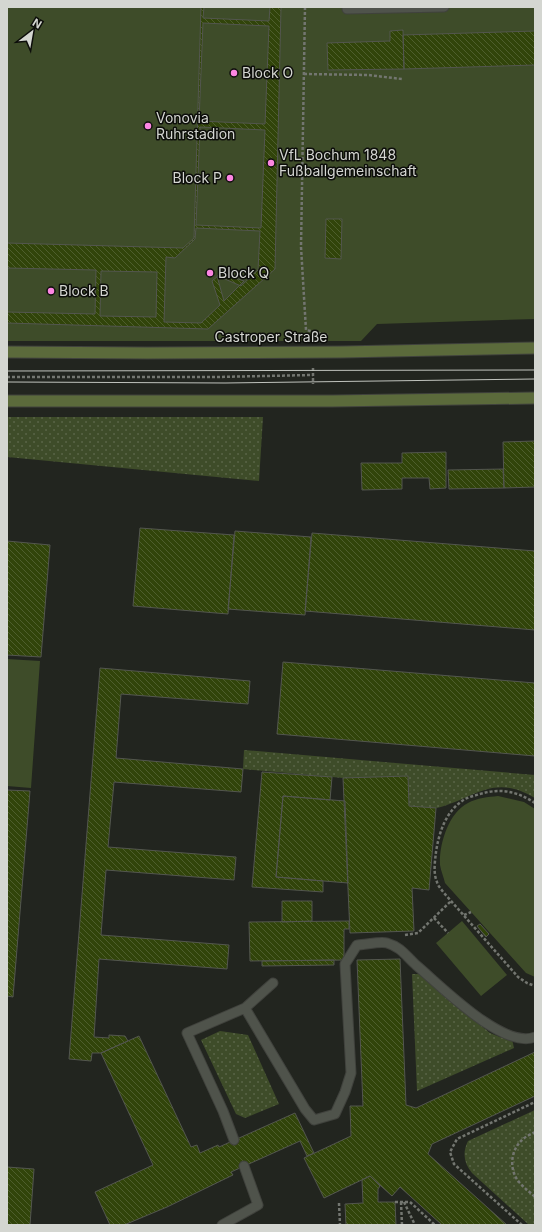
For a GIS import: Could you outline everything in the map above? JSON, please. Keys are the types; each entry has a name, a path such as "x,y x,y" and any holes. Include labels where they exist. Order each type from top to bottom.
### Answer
{"main road":[{"name":"Castroper Straße","path":"7,352 327,352 535,348"},
{"path":"7,401 324,401 535,398"}],"lane":[{"path":"347,7 347,9 444,7"},
{"path":"245,1008 314,1120 335,1114 345,1092 351,1073 345,964 357,946 386,943 403,950 413,961 468,1009 494,1028 504,1034 517,1037 530,1039 535,1037"},
{"path":"234,1140 223,1111 187,1033 245,1008 273,983"},
{"path":"222,1225 258,1205 244,1166"}],"path":[{"path":"305,7 301,247 306,330"},
{"path":"304,74 368,75 402,79"},
{"path":"313,367 314,384"},
{"path":"7,376 216,377 313,375"},
{"path":"535,803 511,792 497,790 488,791 464,800 454,808 439,834 435,866 437,882 451,901 518,977 535,986"},
{"path":"386,943 396,936 418,934 451,901"},
{"path":"464,915 471,912"},
{"path":"434,918 448,933"},
{"path":"522,1225 454,1164 450,1152 457,1139 535,1102"},
{"path":"535,1132 522,1139 515,1148 512,1162 513,1172 518,1181 535,1197"},
{"path":"395,1202 410,1202 435,1225"},
{"path":"402,1225 403,1202"},
{"path":"403,1202 415,1225"},
{"path":"339,1203 340,1225"}],"green space":[{"name":"VfL Bochum 1848 Fußballgemeinschaft","path":"7,7 535,7 535,319 377,324 361,341 7,341"},
{"path":"7,417 263,417 259,481 7,457"},
{"path":"7,659 40,661 31,788 7,786"},
{"path":"244,750 535,775 535,798 521,791 508,788 496,788 485,790 434,809 427,809 409,806 408,776 343,778 243,769"},
{"path":"498,796 524,802 535,809 535,977 526,973 445,883 440,867 443,839 455,814 471,801"},
{"path":"462,921 507,975 481,996 436,943"},
{"path":"412,974 419,974 490,1033 500,1037 512,1039 514,1048 417,1091"},
{"path":"220,1031 248,1035 279,1104 245,1118 236,1114 201,1040"},
{"path":"535,1110 535,1225 529,1225 472,1173 466,1162 465,1150 468,1141"}],"building":[{"path":"201,7 281,7 275,269 208,329 7,323 7,243 183,248 194,238","holes":["220,273 244,281 224,301 217,276"]},
{"path":"204,7 270,7 269,21 203,18"},
{"name":"Block O","path":"203,23 269,26 265,124 199,121"},
{"path":"403,30 404,69 328,70 327,43 390,41 390,31"},
{"path":"535,31 535,65 404,69 403,35"},
{"name":"Block P","path":"200,127 265,130 261,228 196,225"},
{"path":"326,219 342,219 341,259 325,258"},
{"name":"Block Q","path":"196,228 260,231 258,270 241,286 218,276 212,281 220,305 201,323 164,322 166,257 175,258 195,239"},
{"name":"Block B","path":"7,268 96,270 95,314 7,312"},
{"path":"101,271 157,272 156,317 100,316"},
{"path":"535,441 535,487 504,488 503,442"},
{"path":"446,452 446,488 430,489 429,478 402,478 402,489 362,490 361,463 402,463 402,453"},
{"path":"503,469 504,488 449,489 448,470"},
{"path":"140,528 234,535 228,614 133,606"},
{"path":"235,531 311,537 305,615 228,609"},
{"path":"312,533 535,551 535,630 305,611"},
{"path":"7,541 50,545 41,657 7,655"},
{"path":"283,662 535,683 535,756 277,734"},
{"path":"100,668 250,681 248,704 121,694 116,758 243,769 241,792 114,782 108,847 236,857 234,880 106,870 101,935 229,945 227,969 99,959 94,1037 109,1038 109,1035 125,1036 128,1041 101,1053 92,1053 91,1061 69,1059"},
{"path":"262,772 332,777 330,800 283,796 276,877 323,881 323,892 252,887"},
{"path":"408,776 409,806 436,808 429,890 412,888 414,931 350,933 343,778"},
{"path":"7,790 30,791 13,997 7,996"},
{"path":"283,796 345,801 348,883 276,877"},
{"path":"282,901 312,901 312,921 282,922"},
{"path":"349,921 349,929 344,929 344,960 250,961 249,922"},
{"path":"480,924 489,934 486,937 477,926"},
{"path":"400,959 406,1105 416,1108 535,1052 535,1096 432,1144 428,1154 507,1225 442,1225 400,1187 392,1196 370,1176 324,1198 304,1158 351,1136 350,1106 363,1106 357,960"},
{"path":"334,960 334,965 262,966 262,961"},
{"path":"139,1036 191,1147 197,1145 200,1153 218,1145 219,1147 295,1113 314,1153 307,1156 300,1141 231,1172 233,1175 167,1207 124,1225 110,1225 95,1192 153,1165 101,1053"},
{"path":"7,1167 34,1169 30,1225 7,1225"},
{"path":"370,1176 380,1186 378,1189 378,1202 395,1202 396,1225 346,1225 345,1204 363,1203 362,1180"}],"tram line":[{"path":"7,371 535,370"},
{"path":"7,382 225,383 535,379"}],"place":[{"name":"Block O","path":"234,73"},
{"name":"Vonovia Ruhrstadion","path":"148,126"},
{"name":"VfL Bochum 1848 Fußballgemeinschaft","path":"271,163"},
{"name":"Block P","path":"230,178"},
{"name":"Block Q","path":"210,273"},
{"name":"Block B","path":"51,291"}]}
